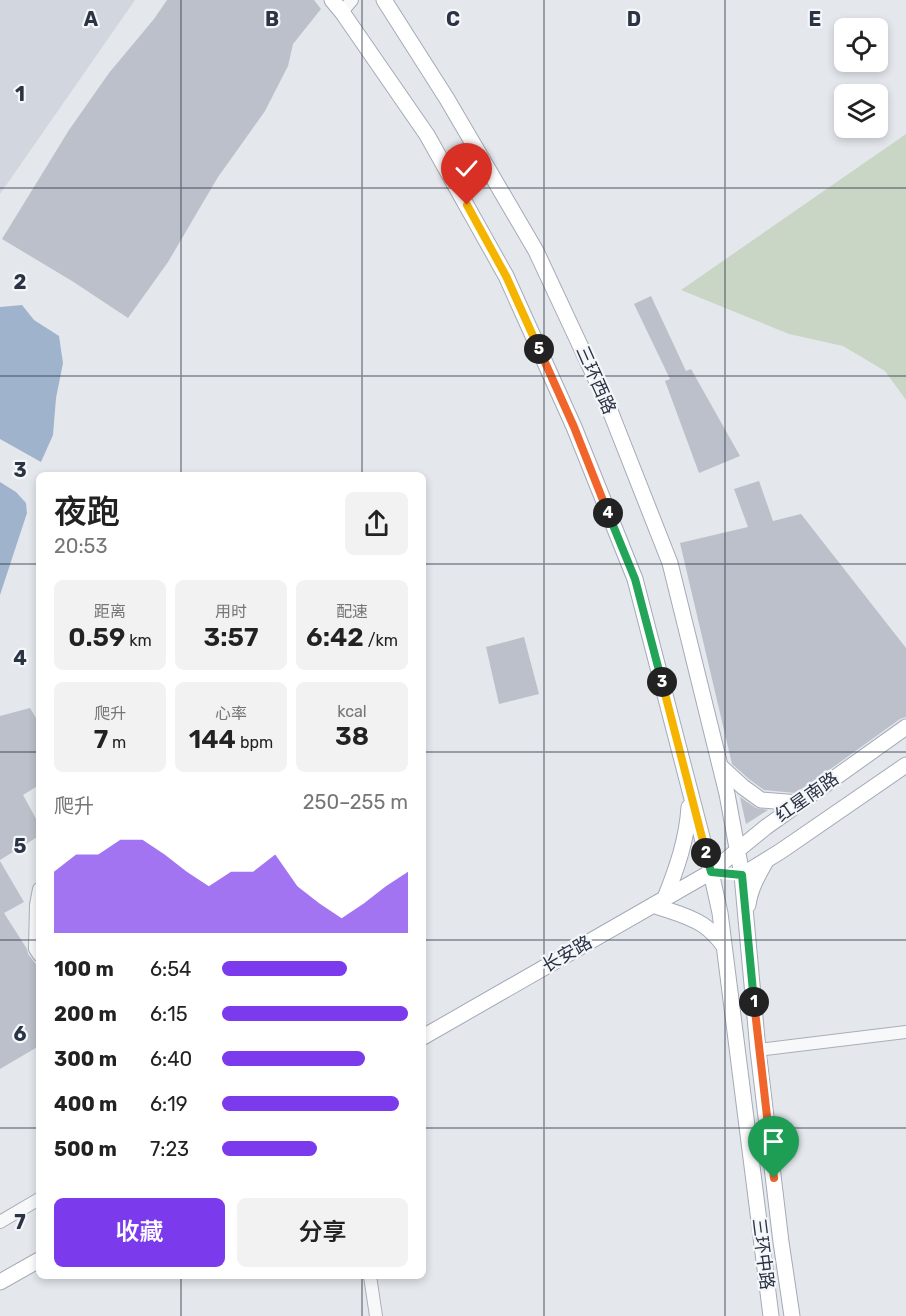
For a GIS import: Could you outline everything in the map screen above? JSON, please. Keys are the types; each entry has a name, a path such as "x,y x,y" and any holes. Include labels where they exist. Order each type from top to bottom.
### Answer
{"main road":[{"name":"三环西路","path":"384,0 447,99 536,251 607,403 670,563 727,794 737,850"},
{"name":"三环中路","path":"337,6 427,135 506,276 565,406 635,579 720,913 771,1316"},
{"name":"红星南路","path":"711,872 766,827 906,727"},
{"name":"红星南路","path":"742,875 906,765"},
{"path":"720,766 761,800 799,803"},
{"path":"690,792 688,826 678,866 659,902 703,924 724,946"},
{"name":"三环中路","path":"737,850 742,875 758,1050 792,1316"},
{"path":"746,920 749,896 766,860"},
{"path":"711,872 742,875"},
{"name":"长安路","path":"426,1035 711,872"},
{"path":"0,1282 36,1262"}],"street":[{"path":"337,6 352,0"},
{"path":"36,906 36,950"},
{"path":"758,1050 906,1032"},
{"path":"0,1222 36,1201"},
{"path":"370,1279 376,1316"}],"shaded area":[{"path":"0,0 135,0 0,194"}],"green space":[{"path":"906,134 906,400 885,371 843,346 789,334 681,290"}],"water":[{"path":"22,305 34,320 59,336 63,363 56,398 53,435 41,462 0,439 0,307"},
{"path":"0,482 16,492 26,503 27,513 0,595"}],"building":[{"path":"167,0 314,0 321,9 293,44 288,66 265,111 218,177 168,262 128,318 2,239 69,130 109,73"},
{"path":"651,296 686,371 691,369 740,456 699,473 665,381 670,379 634,304"},
{"path":"759,481 773,521 801,514 906,648 906,717 795,793 764,790 732,764 680,543 748,527 734,489"},
{"path":"524,637 539,694 499,704 486,647"},
{"path":"30,708 36,718 36,787 23,795 36,819 36,838 0,860 0,716"},
{"path":"740,797 756,808 768,810 746,824"},
{"path":"0,861 24,902 4,913 36,964 36,1048 0,1069"}],"route":[{"path":"467,205 506,276 574,427 635,579 711,872 742,875 758,1050 774,1178"}]}
